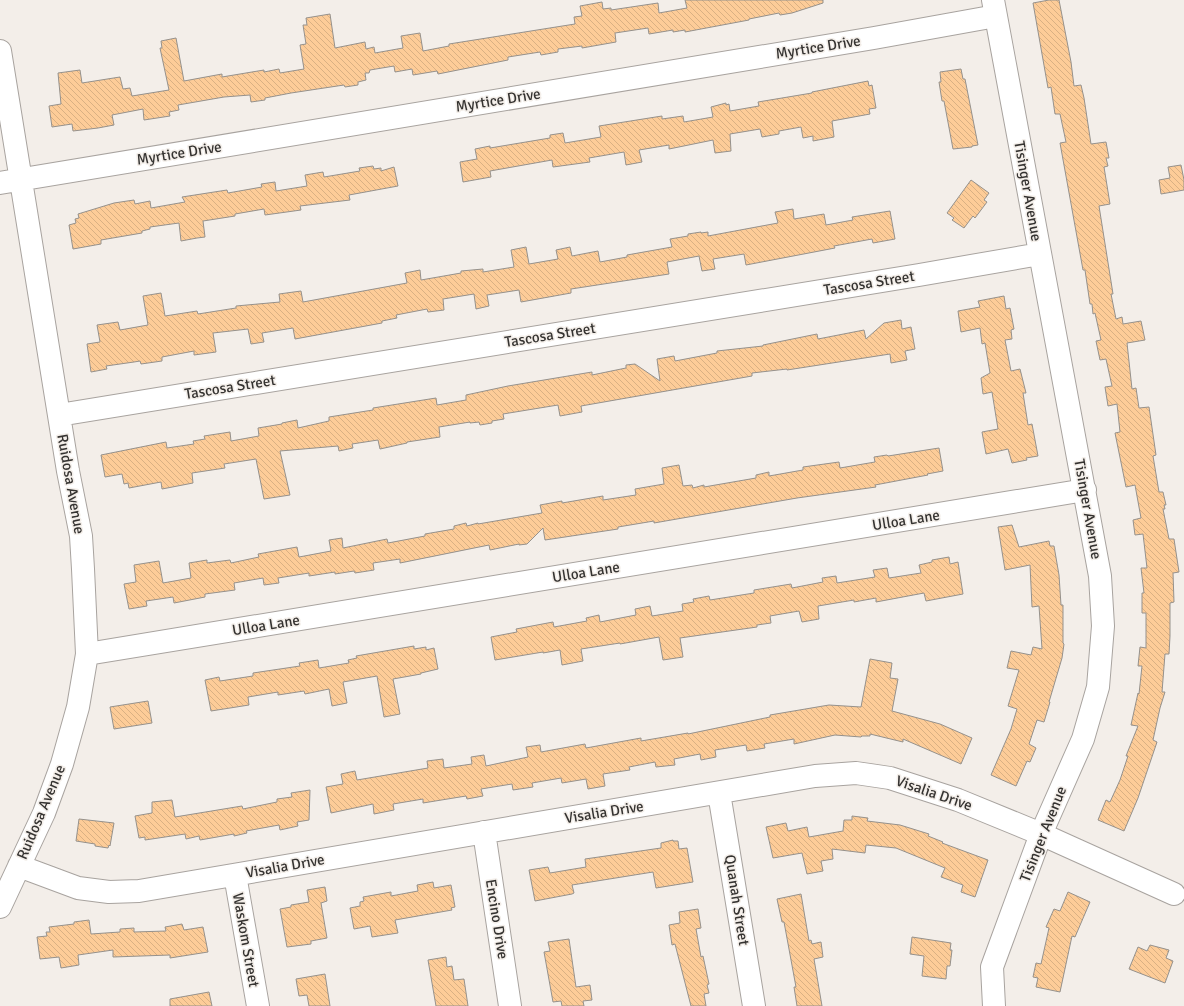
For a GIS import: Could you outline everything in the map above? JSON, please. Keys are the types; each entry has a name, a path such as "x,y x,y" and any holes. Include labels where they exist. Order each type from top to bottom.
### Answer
{"street":[{"name":"Myrtice Drive","path":"10,181 874,38 995,8"},
{"name":"Tisinger Avenue","path":"994,1006 992,967 1041,834 1083,739 1098,687 1103,626 1100,576 1085,490 995,8"},
{"name":"Ruidosa Avenue","path":"0,51 10,181 59,415 80,536 84,569 87,654 78,707 62,764 44,813 0,907"},
{"name":"Tascosa Street","path":"59,415 1040,254"},
{"name":"Ulloa Lane","path":"87,654 1085,490"},
{"name":"Visalia Drive","path":"19,866 78,888 109,892 140,890 815,776 856,773 890,778 958,800 1041,834 1174,894"},
{"name":"Quanah Street","path":"719,793 754,1006"},
{"name":"Encino Drive","path":"484,832 510,1006"},
{"name":"Waskom Street","path":"235,875 258,1006"}],"building":[{"path":"685,0 823,0 823,3 792,13 780,15 779,13 685,32 685,30 673,32 673,30 649,34 648,28 615,33 616,42 582,48 582,46 558,49 558,52 541,55 540,52 508,57 508,60 438,74 437,71 413,75 412,69 395,72 394,66 370,70 369,73 365,73 366,80 358,82 358,85 345,87 344,85 291,93 251,102 250,95 224,97 178,105 179,110 169,112 170,116 144,120 143,109 112,115 114,125 98,128 73,131 72,124 52,127 49,106 61,104 58,73 80,70 82,83 120,77 123,89 130,88 132,96 169,90 160,48 162,48 161,41 176,38 184,81 222,74 222,77 264,70 264,72 279,69 280,73 304,69 300,45 306,44 303,25 307,25 306,18 330,14 335,48 365,42 366,49 374,47 375,53 403,48 401,36 420,33 423,51 449,46 449,44 575,24 574,17 582,16 580,6 602,2 603,9 611,8 611,10 658,3 659,13 687,8"},
{"path":"1059,0 1074,86 1081,85 1091,144 1106,142 1109,158 1106,158 1108,166 1104,167 1110,204 1099,206 1113,294 1111,294 1116,319 1122,317 1123,324 1141,321 1145,340 1127,343 1132,389 1136,388 1139,408 1149,407 1156,455 1153,456 1159,492 1163,492 1166,505 1164,505 1165,509 1163,509 1169,539 1174,539 1179,572 1173,573 1174,602 1170,603 1169,654 1165,654 1162,692 1165,692 1153,740 1157,742 1138,798 1124,831 1098,820 1106,800 1110,802 1120,780 1128,756 1126,756 1138,726 1131,725 1138,693 1139,694 1142,666 1138,666 1140,647 1146,648 1146,613 1142,613 1142,593 1144,593 1141,568 1147,568 1143,534 1135,535 1133,520 1141,518 1135,485 1126,487 1115,433 1120,432 1117,404 1108,406 1105,387 1112,386 1106,359 1100,360 1096,341 1101,340 1095,313 1093,314 1092,304 1090,304 1085,270 1083,270 1060,143 1066,142 1060,114 1055,114 1051,87 1048,88 1033,3"},
{"path":"961,69 963,79 965,79 978,145 953,149 944,101 942,101 939,82 941,82 940,72"},
{"path":"868,81 869,86 872,85 876,108 869,109 870,114 832,121 834,137 813,141 813,136 803,138 801,127 779,131 779,134 762,137 760,129 730,134 731,151 715,153 713,140 669,149 669,145 639,150 642,162 626,165 624,152 589,158 590,162 553,167 552,160 490,171 491,177 463,182 460,162 477,159 475,149 550,138 550,135 563,133 565,143 601,137 599,126 662,116 662,119 683,116 684,122 713,117 711,107 726,103 726,105 729,104 730,111 759,106 758,102 812,93"},
{"path":"1181,165 1184,190 1161,194 1159,180 1170,178 1168,167"},
{"path":"373,166 374,169 381,168 381,171 394,167 398,186 349,195 350,200 300,206 301,210 265,215 264,209 235,214 235,216 203,221 205,237 181,241 179,223 150,227 150,229 142,231 142,233 101,240 101,244 73,249 69,225 76,223 75,219 79,218 78,214 114,203 134,200 135,204 150,201 151,208 185,202 182,197 227,190 228,193 262,187 261,184 275,182 276,191 307,186 305,175 323,172 324,177 360,171 359,168"},
{"path":"971,180 989,193 984,200 987,202 975,218 973,216 964,228 952,220 954,218 947,213"},
{"path":"793,209 794,219 824,214 826,225 853,220 852,217 890,211 895,239 873,243 872,239 834,246 835,248 746,265 744,254 713,259 715,269 702,271 699,256 667,262 669,274 571,289 571,293 521,302 519,290 487,295 489,306 476,309 474,294 443,299 444,310 428,312 427,309 396,315 397,318 382,321 382,323 295,339 293,328 262,333 264,342 251,344 248,329 213,333 216,352 194,355 194,351 162,357 162,361 141,364 140,361 106,366 107,369 91,372 87,344 100,342 97,325 118,322 120,330 148,325 143,296 161,293 165,316 197,311 198,314 236,308 236,306 280,302 279,294 301,291 303,302 407,283 405,273 420,270 421,280 461,273 461,271 483,269 483,272 514,267 511,250 526,247 529,264 558,259 556,250 570,247 572,256 598,251 600,262 627,257 627,255 672,247 670,239 688,236 688,234 708,232 708,236 778,223 775,212"},
{"path":"1004,296 1006,309 1010,308 1014,329 1011,330 1012,339 1005,340 1011,371 1020,369 1026,393 1023,393 1028,425 1032,424 1038,456 1012,463 1008,449 986,454 982,432 998,429 992,392 983,394 981,378 990,373 985,343 982,344 980,328 961,332 958,311 980,307 978,301"},
{"path":"901,320 902,329 911,327 915,349 905,351 907,360 891,363 890,354 787,370 752,373 752,376 581,406 582,412 560,416 558,405 503,414 504,419 492,421 492,423 480,425 479,422 470,422 439,427 440,437 407,442 380,449 378,440 352,444 353,448 339,451 338,446 280,451 290,495 264,499 256,459 224,464 225,468 192,473 193,483 162,489 161,482 129,488 128,483 124,484 122,474 105,477 101,455 166,442 167,448 194,444 193,441 205,439 204,436 230,432 231,441 259,436 258,428 297,420 298,428 329,421 329,417 373,410 373,408 436,398 437,405 466,400 466,395 508,386 592,372 592,375 626,368 626,365 635,364 660,381 657,359 674,356 675,361 717,353 717,351 763,346 817,334 818,339 864,330 866,339 884,323"},
{"path":"939,448 943,471 875,485 876,487 797,498 545,540 543,528 527,544 519,544 490,550 489,545 400,563 400,559 373,563 374,570 355,573 354,571 335,574 335,572 309,576 309,573 278,578 279,583 264,585 263,578 234,583 235,590 205,594 205,597 174,603 173,597 146,601 147,606 129,609 124,584 136,582 134,565 159,561 163,583 191,578 189,563 207,560 207,563 230,560 231,563 259,557 258,554 297,547 299,557 331,551 329,540 342,538 343,548 387,539 388,543 454,529 454,526 466,523 467,526 542,513 540,505 603,496 603,500 636,495 635,489 664,484 662,468 679,465 683,486 692,485 693,488 704,485 704,487 756,478 756,475 769,472 769,476 803,470 803,467 839,462 840,468 875,462 874,457"},
{"path":"1012,525 1019,547 1049,541 1050,546 1054,546 1059,575 1061,605 1063,605 1064,644 1062,658 1044,722 1037,720 1029,744 1036,748 1030,762 1027,761 1016,786 991,775 1011,729 1017,709 1008,706 1019,670 1007,668 1011,651 1031,655 1033,647 1042,649 1039,606 1032,607 1030,565 1005,570 998,527"},
{"path":"949,557 950,564 958,562 963,594 926,601 924,593 876,602 876,598 818,606 819,619 802,622 799,611 770,616 771,623 757,625 757,627 680,638 683,657 663,660 659,637 581,649 583,661 562,665 560,650 495,660 491,637 517,632 516,629 553,622 554,627 587,621 586,618 599,615 600,622 636,615 635,609 650,606 652,616 683,611 682,604 694,602 693,599 709,596 710,600 754,593 754,590 791,584 792,588 823,582 822,578 836,576 837,583 875,577 873,570 887,568 889,578 921,573 919,565 932,562 932,560"},
{"path":"414,646 414,649 426,647 426,650 434,648 438,669 393,679 400,714 384,717 377,676 343,682 347,703 332,706 329,689 305,694 304,691 278,695 278,692 248,697 249,705 211,711 205,680 219,677 220,681 253,676 253,673 300,666 299,663 318,660 319,668 349,663 348,660 357,658 356,656"},
{"path":"870,659 892,663 890,678 898,679 892,711 940,724 972,738 961,764 903,739 903,742 870,734 870,736 861,737 835,735 794,744 794,739 764,744 765,748 747,751 746,745 715,750 716,757 701,760 700,754 674,759 675,765 656,767 655,762 629,767 630,770 603,774 605,786 588,789 586,779 562,783 561,778 532,783 533,787 513,790 512,784 481,789 483,796 467,799 466,796 423,803 423,799 393,804 394,810 374,814 373,804 331,813 326,787 343,784 341,774 355,771 357,780 428,768 427,761 443,759 444,768 472,764 471,757 484,755 486,766 528,757 526,747 540,745 541,752 585,744 586,748 641,738 641,741 688,734 770,717 770,715 829,705 861,707"},
{"path":"148,701 152,723 114,729 110,707"},
{"path":"310,790 309,820 297,822 298,826 280,830 279,825 246,831 247,833 234,836 234,834 200,840 199,836 186,839 185,834 145,840 145,837 139,838 135,816 152,813 152,802 172,800 175,817 242,806 243,809 277,802 277,799 292,797 291,793"},
{"path":"852,816 868,818 867,821 900,825 929,834 928,836 943,842 942,843 988,860 975,897 961,892 963,885 941,877 945,868 896,848 866,845 865,853 832,849 833,859 821,861 823,871 807,874 802,853 773,858 766,827 786,823 788,831 807,827 809,837 843,831 844,820 852,820"},
{"path":"79,819 114,823 110,846 109,845 108,848 76,841"},
{"path":"673,840 678,841 679,849 687,848 693,882 656,888 653,872 572,885 574,893 572,894 535,901 529,870 548,867 550,873 586,867 585,859 661,848 661,843"},
{"path":"433,882 434,888 451,885 455,907 451,908 452,910 395,920 398,933 372,937 370,926 354,929 350,908 360,906 360,902 364,901 363,897 391,892 391,896 418,891 417,885"},
{"path":"325,887 327,901 321,903 327,938 311,941 311,944 287,947 280,909 291,907 291,905 309,902 307,890"},
{"path":"1068,892 1090,902 1075,937 1072,936 1060,992 1036,987 1038,978 1033,977 1036,963 1041,964 1049,928 1046,927 1054,909 1060,911"},
{"path":"801,894 809,941 811,940 812,944 821,942 823,957 814,959 822,1006 797,1006 794,987 796,987 784,922 782,922 777,899"},
{"path":"698,909 701,928 696,929 701,957 703,956 709,984 707,985 709,993 704,994 706,1006 691,1006 675,944 672,945 669,925 680,923 679,912"},
{"path":"89,920 91,934 120,932 120,929 134,928 134,932 166,931 165,927 182,924 184,930 203,927 208,952 170,958 170,955 113,957 113,950 78,955 79,965 61,968 59,957 40,959 37,937 47,936 46,932 50,932 49,927 74,924 74,922"},
{"path":"912,937 951,943 950,950 952,950 950,966 947,966 946,979 922,976 924,956 910,954"},
{"path":"569,939 576,987 590,985 592,1000 583,1001 584,1006 562,1006 561,1001 553,1002 544,952 550,951 548,942"},
{"path":"1150,945 1169,950 1166,958 1173,961 1165,983 1129,969 1138,947 1147,951"},
{"path":"446,957 447,967 452,966 454,980 464,979 468,1006 436,1006 428,960"},
{"path":"325,974 330,1006 309,1006 307,995 299,996 296,979"},
{"path":"209,992 212,1006 170,1006 170,999"}]}
